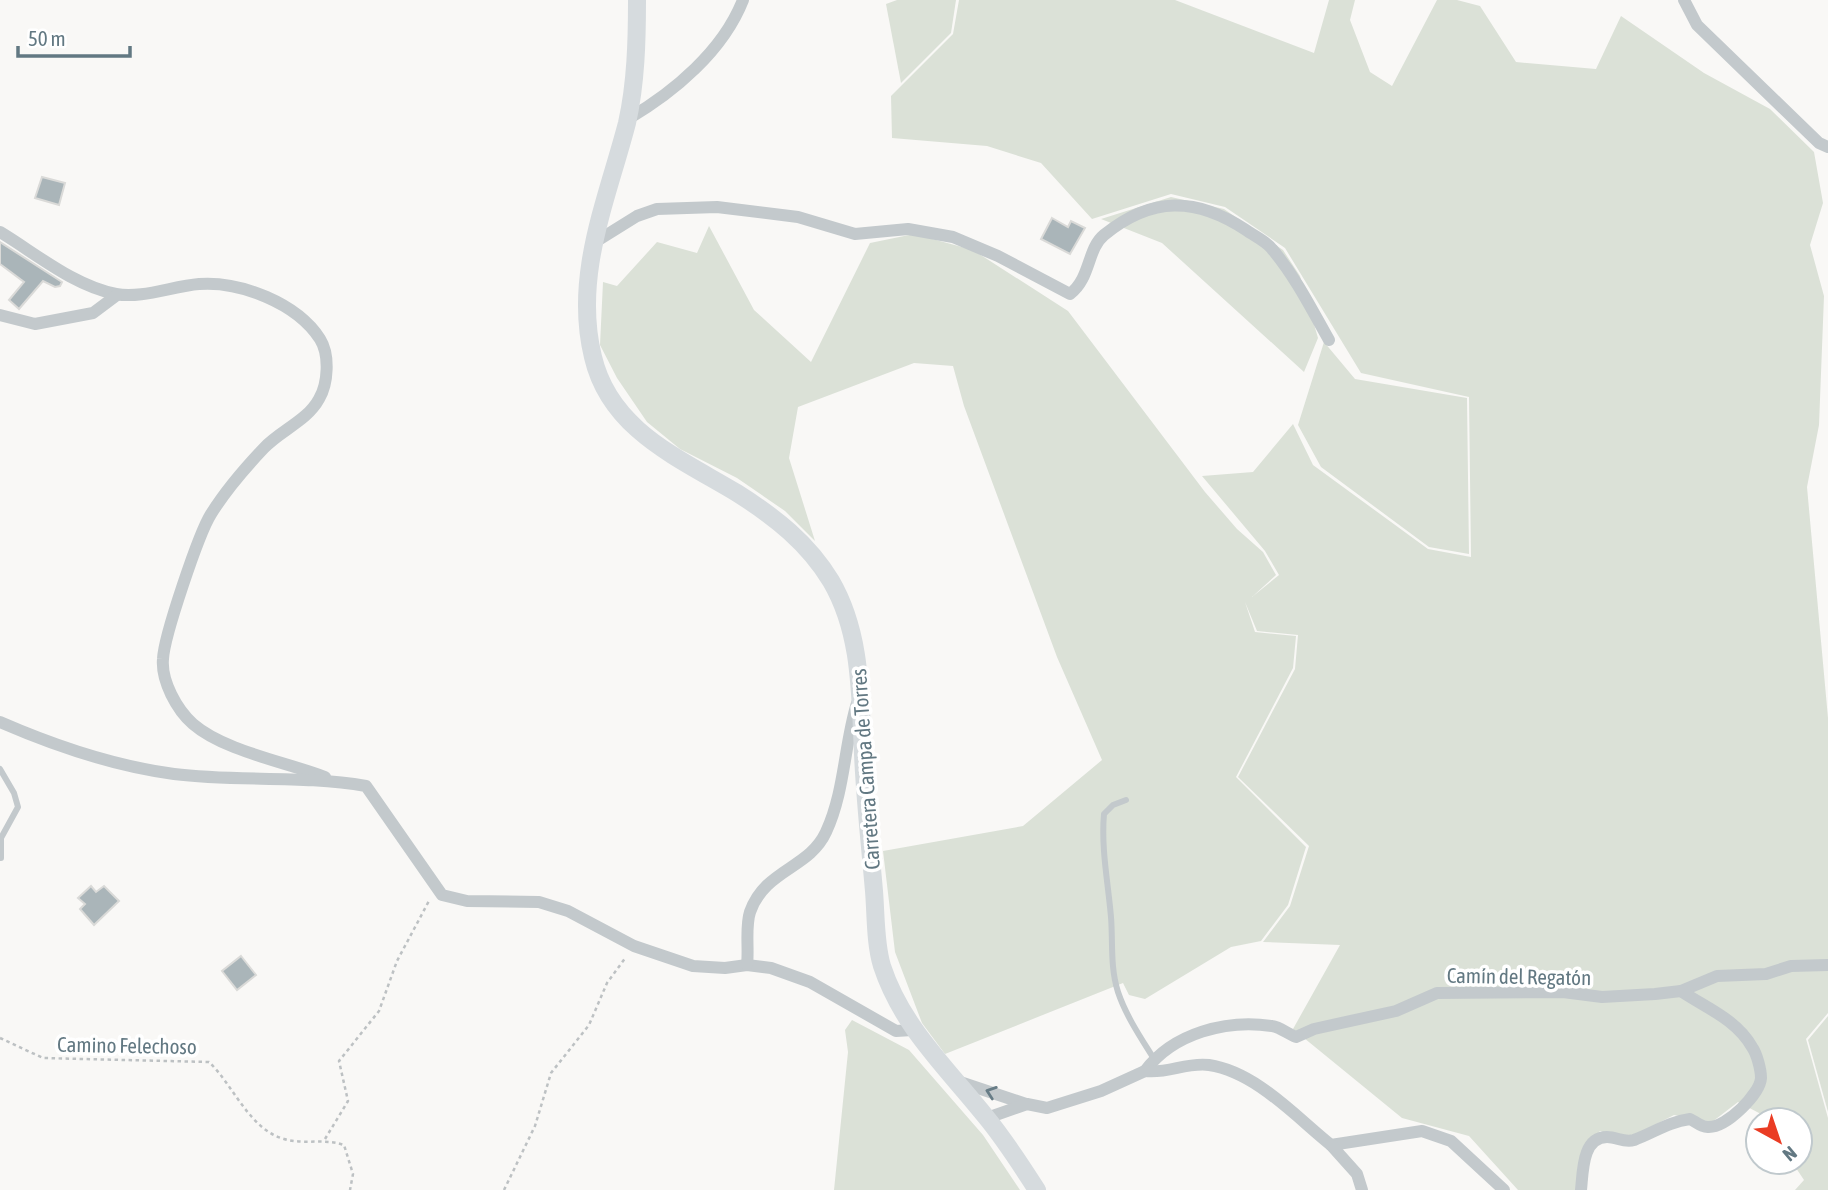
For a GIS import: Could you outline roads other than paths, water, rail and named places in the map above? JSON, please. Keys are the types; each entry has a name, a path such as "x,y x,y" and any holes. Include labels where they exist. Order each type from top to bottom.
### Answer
{"street":[{"name":"Carretera Campa de Torres","path":"637,0 637,44 628,119 592,244 586,309 588,334 597,375 607,394 640,432 671,456 737,494 806,546 831,583 848,618 861,692 863,757 881,964 912,1030 987,1118 1037,1190"},
{"path":"628,119 665,98 734,24 743,0"},
{"path":"1684,0 1697,25 1819,143 1828,147"},
{"path":"592,244 637,216 657,209 717,207 797,217 855,234 908,229 953,237 998,256 1070,294 1082,285 1100,238 1124,220 1170,204 1203,207 1230,220 1270,247 1329,340"},
{"path":"0,232 82,282 117,295 199,284 225,284 278,303 301,319 321,340 328,383 317,403 265,446 209,516 173,615 162,660 170,691 181,712 195,726 254,755 335,781"},
{"path":"0,315 35,324 93,313 117,295"},
{"path":"747,965 749,914 758,897 768,881 808,856 827,830 842,787 850,726 861,692"},
{"path":"0,722 80,754 174,774 335,781 366,786 442,895 467,901 539,902 568,911 634,946 693,966 725,968 747,965 771,968 810,982 896,1031 912,1030"},
{"name":"Camín del Regatón","path":"1145,1071 1154,1059 1197,1033 1216,1026 1275,1026 1296,1037 1314,1029 1396,1010 1437,993 1563,992 1602,997 1681,990 1717,976 1766,974 1791,966 1828,965"},
{"path":"1581,1190 1586,1151 1596,1139 1607,1137 1627,1142 1655,1128 1690,1119 1707,1128 1719,1125 1729,1121 1758,1088 1761,1076 1754,1049 1740,1031 1720,1013 1681,990"},
{"path":"955,1080 1047,1108 1101,1091 1145,1071 1161,1073 1187,1065 1198,1065 1231,1072 1260,1087 1331,1145 1357,1174 1362,1190"},
{"path":"987,1118 1027,1104"},
{"path":"1331,1145 1422,1131 1451,1141 1504,1190"}],"lane":[{"path":"0,769 18,807 1,838 1,858"},
{"path":"1126,800 1113,805 1104,814 1103,824 1112,960 1118,992 1154,1059"}]}
